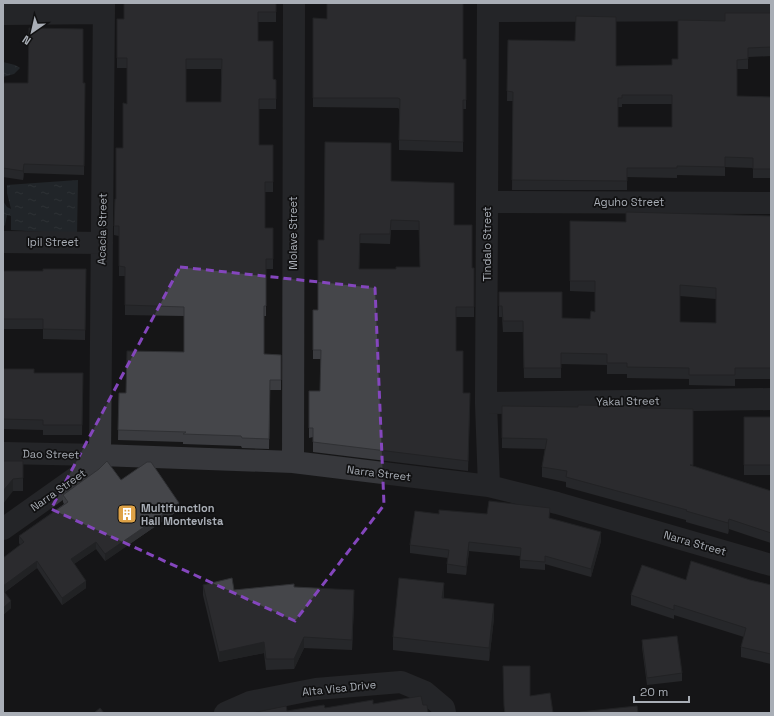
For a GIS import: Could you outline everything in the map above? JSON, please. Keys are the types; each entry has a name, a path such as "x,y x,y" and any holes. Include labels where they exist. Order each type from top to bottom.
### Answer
{"street":[{"name":"Molave Street","path":"293,462 294,3"},
{"path":"488,7 771,10"},
{"name":"Tindalo Street","path":"488,7 486,403 489,486"},
{"path":"3,14 104,8"},
{"name":"Acacia Street","path":"100,455 104,8"},
{"name":"Aguho Street","path":"487,202 771,203"},
{"name":"Ipil Street","path":"3,242 102,243"},
{"name":"Yakal Street","path":"486,403 771,399"},
{"name":"Dao Street","path":"3,453 100,455"},
{"name":"Narra Street","path":"3,529 92,466 100,455 293,462 489,486 557,503 771,564"},
{"name":"Alta Visa Drive","path":"225,713 250,702 316,689 401,682 425,692 444,708 445,713"}],"highlighted area":[{"path":"180,267 375,288 384,505 295,621 51,509"}],"water":[{"path":"3,62 20,68 14,74 3,77"},
{"path":"78,180 77,234 11,230 11,216 7,215 5,225 3,227 3,201 7,207 11,209 7,193 7,185"}],"building":[{"path":"124,3 276,3 276,12 258,12 258,41 273,41 273,79 276,80 276,99 259,99 259,145 273,145 273,182 265,182 265,228 273,228 273,259 266,259 264,354 281,355 281,380 270,380 269,439 242,438 241,436 183,434 186,432 118,430 119,393 126,393 127,351 184,352 184,307 125,305 125,267 119,266 119,226 114,226 116,199 116,148 123,148 123,103 127,104 127,58 117,58 117,19 124,19","holes":["186,59 222,59 221,102 186,102"]},
{"path":"327,3 463,3 463,59 466,59 466,100 463,100 463,142 399,140 400,99 398,98 313,98 313,18 327,19"},
{"path":"725,13 771,13 771,47 748,48 748,59 737,60 737,96 771,97 771,169 753,169 753,158 725,157 725,167 677,166 677,168 627,168 627,181 512,180 513,92 507,91 508,40 575,41 576,16 616,17 616,66 672,65 672,59 678,59 678,20 725,21","holes":["622,95 672,95 672,127 618,127 618,98 622,98"]},
{"path":"29,28 83,29 83,83 85,83 84,166 24,164 23,171 3,168 3,83 28,83"},
{"path":"325,142 391,143 391,181 454,183 454,225 472,225 474,307 456,307 456,351 463,351 463,393 470,393 468,461 313,442 313,428 309,428 309,391 320,391 321,350 313,350 313,310 318,310 318,240 324,240","holes":["391,220 419,221 420,267 396,267 396,269 359,269 360,234 390,234"]},
{"path":"626,212 771,216 771,368 735,368 735,375 689,375 689,368 627,367 627,363 607,363 607,354 561,353 561,368 524,368 523,321 503,321 502,306 499,306 499,292 562,292 562,318 590,319 591,311 595,312 595,281 570,281 570,221 626,222","holes":["680,285 716,288 716,323 680,322"]},
{"path":"43,269 86,269 85,330 43,329 43,319 3,319 3,271 43,271"},
{"path":"3,369 34,369 34,373 83,373 82,425 43,425 43,420 3,419"},
{"path":"578,405 693,409 693,465 690,465 771,491 771,533 729,519 728,523 686,511 687,510 566,477 567,471 542,467 547,439 502,438 502,406 578,407"},
{"path":"744,417 771,417 771,465 744,465"},
{"path":"3,461 23,461 23,478 13,479 3,491"},
{"path":"107,461 121,480 147,462 151,462 179,503 105,554 96,542 71,559 86,581 62,598 37,561 3,586 3,558 24,542 19,536 68,502 63,495 99,469"},
{"path":"489,501 550,508 549,518 601,532 591,569 545,556 545,562 520,560 521,548 469,542 466,567 447,564 449,550 410,545 415,511 439,514 439,510 487,514"},
{"path":"691,561 750,580 771,585 771,654 741,647 746,628 674,605 674,610 631,595 642,565 686,580"},
{"path":"232,578 234,590 294,584 294,587 354,590 352,640 304,637 294,659 266,659 264,642 219,652 203,585"},
{"path":"399,578 444,583 442,598 494,604 489,648 393,637"},
{"path":"3,590 11,601 3,608"},
{"path":"677,636 682,673 647,678 642,640"},
{"path":"503,666 530,666 530,696 550,693 553,713 505,713"},
{"path":"421,696 423,705 427,705 428,713 252,713 286,706 287,711 324,705 325,708 373,700 373,704"},
{"path":"637,706 638,713 580,713 580,712"},
{"path":"100,708 104,713 94,713"}],"place":[{"name":"Multifunction Hall Montevista","path":"127,514"}]}
